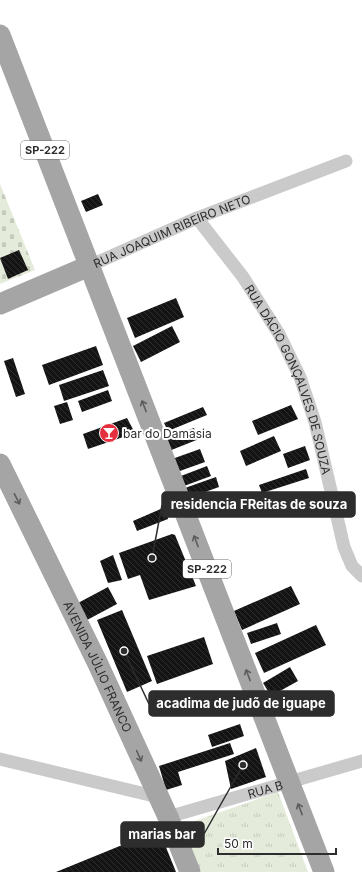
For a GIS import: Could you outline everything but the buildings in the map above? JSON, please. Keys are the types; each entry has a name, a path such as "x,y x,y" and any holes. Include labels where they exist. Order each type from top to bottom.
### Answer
{"main road":[{"name":"SP-222","path":"0,35 324,872"},
{"name":"RUA JOAQUIM RIBEIRO NETO","path":"0,304 89,266"},
{"name":"AVENIDA JÚLIO FRANCO","path":"0,464 98,664 168,817 190,872"}],"street":[{"name":"RUA JOAQUIM RIBEIRO NETO","path":"89,266 197,218 346,161"},
{"name":"RUA DÁCIO GONÇALVES DE SOUZA","path":"197,218 243,276 279,334 300,377 315,422 344,547 352,566 362,576"},
{"path":"0,759 158,797"},
{"name":"RUA B","path":"168,817 362,761"}],"green space":[{"path":"0,184 35,270 0,284"},
{"path":"278,792 308,872 201,872 183,825"}],"place":[{"name":"bar do Damasia","path":"109,433"},
{"name":"residencia FReitas de souza","path":"152,558"},
{"name":"acadima de judõ de iguape","path":"124,651"},
{"name":"marias bar","path":"243,765"}]}
